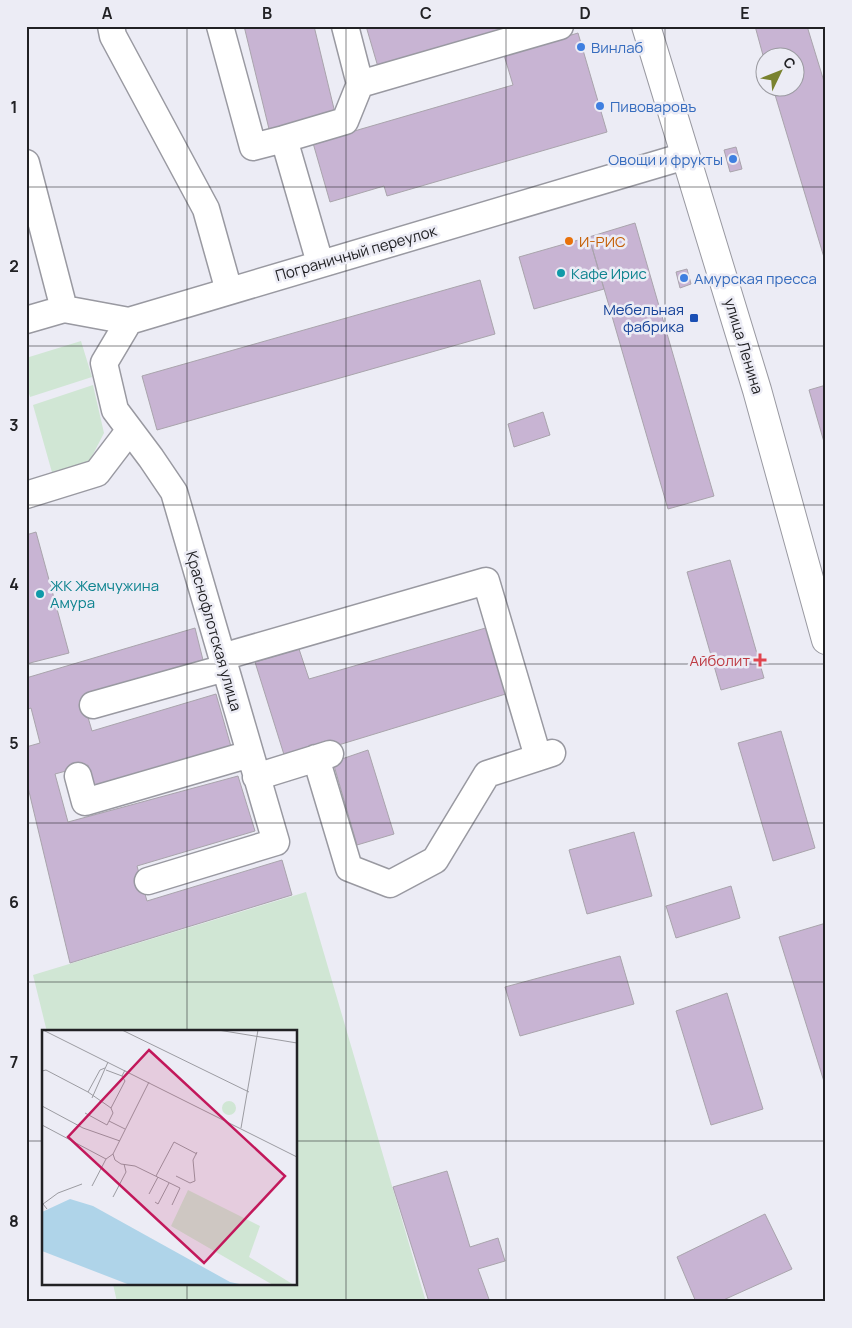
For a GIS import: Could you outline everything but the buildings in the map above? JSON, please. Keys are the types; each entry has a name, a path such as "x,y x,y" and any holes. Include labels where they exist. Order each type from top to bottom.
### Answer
{"main road":[{"name":"улица Ленина","path":"646,26 757,390 826,640"}],"street":[{"path":"111,26 113,36 206,209 229,291"},
{"path":"220,26 252,147 345,121 360,84 345,26"},
{"path":"360,84 560,26"},
{"path":"284,139 320,263"},
{"name":"Пограничный переулок","path":"26,320 64,309 129,321 685,156"},
{"path":"26,163 64,309"},
{"name":"Краснофлотская улица","path":"129,321 104,363 115,410 174,492 276,842 148,880"},
{"path":"26,495 97,473 130,431"},
{"path":"78,776 85,802 253,765 323,756 349,868 390,884 435,860 487,774 545,755 486,581 223,662 93,705"}],"green space":[{"path":"81,341 92,377 30,397 26,384 26,358"},
{"path":"93,385 104,433 87,466 53,476 33,405"},
{"path":"306,892 426,1302 117,1302 113,1286 298,1286 298,1030 47,1030 33,975"}],"place":[{"name":"Винлаб","path":"581,47"},
{"name":"Пивоваровъ","path":"600,106"},
{"name":"Овощи и фрукты","path":"733,159"},
{"name":"И-РИС","path":"569,241"},
{"name":"Кафе Ирис","path":"561,273"},
{"name":"Амурская пресса","path":"684,278"},
{"name":"Мебельная фабрика","path":"694,318"},
{"name":"ЖК Жемчужина Амура","path":"40,594"},
{"name":"Айболит","path":"760,660"}]}
